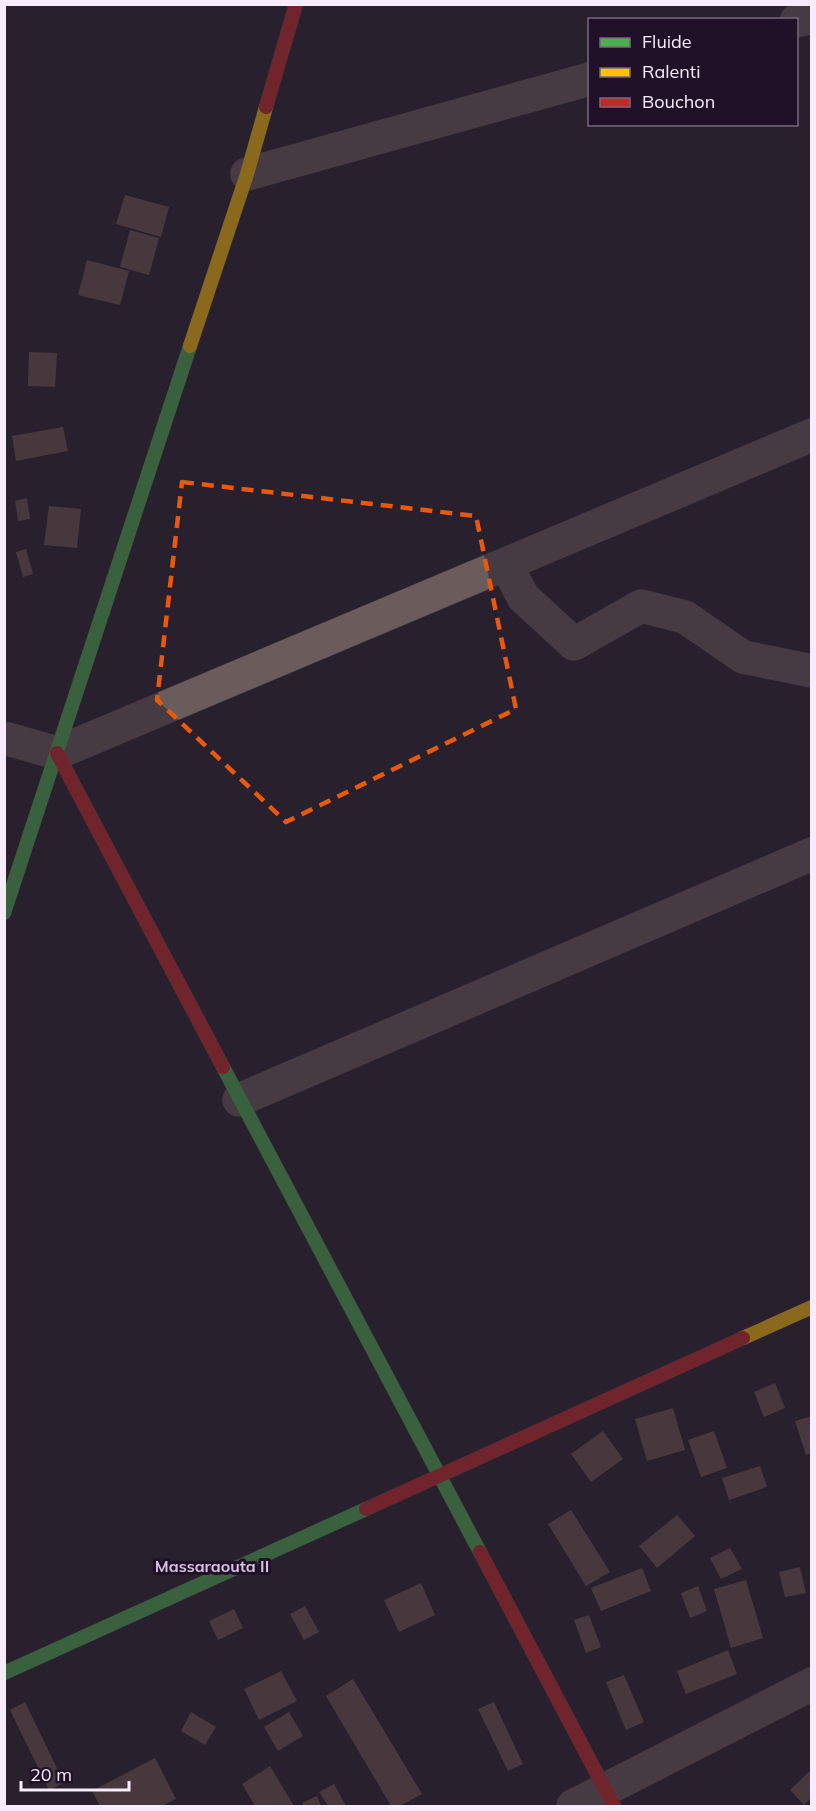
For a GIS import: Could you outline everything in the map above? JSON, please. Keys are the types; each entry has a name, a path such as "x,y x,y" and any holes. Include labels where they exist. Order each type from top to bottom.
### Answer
{"street":[{"path":"4,913 247,174 296,4"},
{"path":"247,174 588,80"},
{"path":"4,738 57,753 812,435"},
{"path":"506,564 523,597 574,644 640,606 686,617 742,657 812,671"},
{"path":"57,753 610,1798"},
{"path":"239,1100 812,854"},
{"path":"4,1673 812,1307"},
{"path":"573,1806 610,1798 812,1684"}],"highlighted area":[{"path":"182,482 476,516 516,709 286,822 157,700"}],"building":[{"path":"125,195 169,207 161,237 116,224"},
{"path":"130,230 159,238 149,275 120,267"},
{"path":"87,260 129,271 120,305 78,295"},
{"path":"29,352 57,353 55,387 28,386"},
{"path":"63,427 68,451 16,461 12,436"},
{"path":"27,498 30,519 18,521 15,501"},
{"path":"49,506 81,509 77,548 44,545"},
{"path":"26,549 33,574 23,577 16,552"},
{"path":"775,1383 785,1408 764,1417 754,1392"},
{"path":"673,1408 685,1450 647,1461 635,1419"},
{"path":"812,1416 812,1453 806,1455 795,1421"},
{"path":"603,1431 623,1459 591,1482 571,1454"},
{"path":"714,1431 727,1468 701,1477 688,1440"},
{"path":"760,1466 767,1487 729,1500 722,1478"},
{"path":"571,1510 610,1572 586,1586 548,1524"},
{"path":"677,1515 695,1536 657,1568 639,1546"},
{"path":"730,1548 742,1569 721,1579 710,1558"},
{"path":"800,1567 806,1593 785,1597 779,1572"},
{"path":"642,1568 651,1591 601,1611 591,1588"},
{"path":"746,1580 763,1638 731,1648 714,1589"},
{"path":"421,1583 435,1615 399,1632 384,1600"},
{"path":"698,1586 707,1611 690,1618 681,1593"},
{"path":"305,1606 319,1632 304,1640 290,1614"},
{"path":"234,1609 243,1628 218,1640 209,1621"},
{"path":"589,1615 601,1647 586,1653 574,1620"},
{"path":"728,1650 737,1674 686,1694 677,1671"},
{"path":"281,1671 297,1701 259,1720 244,1689"},
{"path":"624,1675 644,1722 626,1730 606,1682"},
{"path":"353,1679 422,1794 400,1806 391,1806 326,1696"},
{"path":"25,1702 64,1783 49,1790 10,1710"},
{"path":"494,1702 523,1764 508,1771 478,1709"},
{"path":"191,1712 216,1727 205,1745 181,1731"},
{"path":"289,1712 303,1736 278,1751 264,1727"},
{"path":"155,1758 176,1799 162,1806 100,1806 92,1791"},
{"path":"270,1766 294,1806 255,1806 242,1784"},
{"path":"812,1769 812,1797 804,1805 790,1790"},
{"path":"334,1784 346,1806 328,1806 319,1792"},
{"path":"317,1796 321,1806 304,1806 302,1803"}],"traffic: fast":[{"path":"4,913 190,346"},
{"path":"223,1067 480,1552"},
{"path":"4,1673 366,1509"}],"traffic: slow":[{"path":"190,346 247,174 266,107"},
{"path":"743,1338 812,1307"}],"traffic: jam":[{"path":"266,107 296,4"},
{"path":"57,753 223,1067"},
{"path":"366,1509 743,1338"},
{"path":"480,1552 614,1806"}],"district":[{"name":"Massaraouta II","path":"212,1566"}]}
